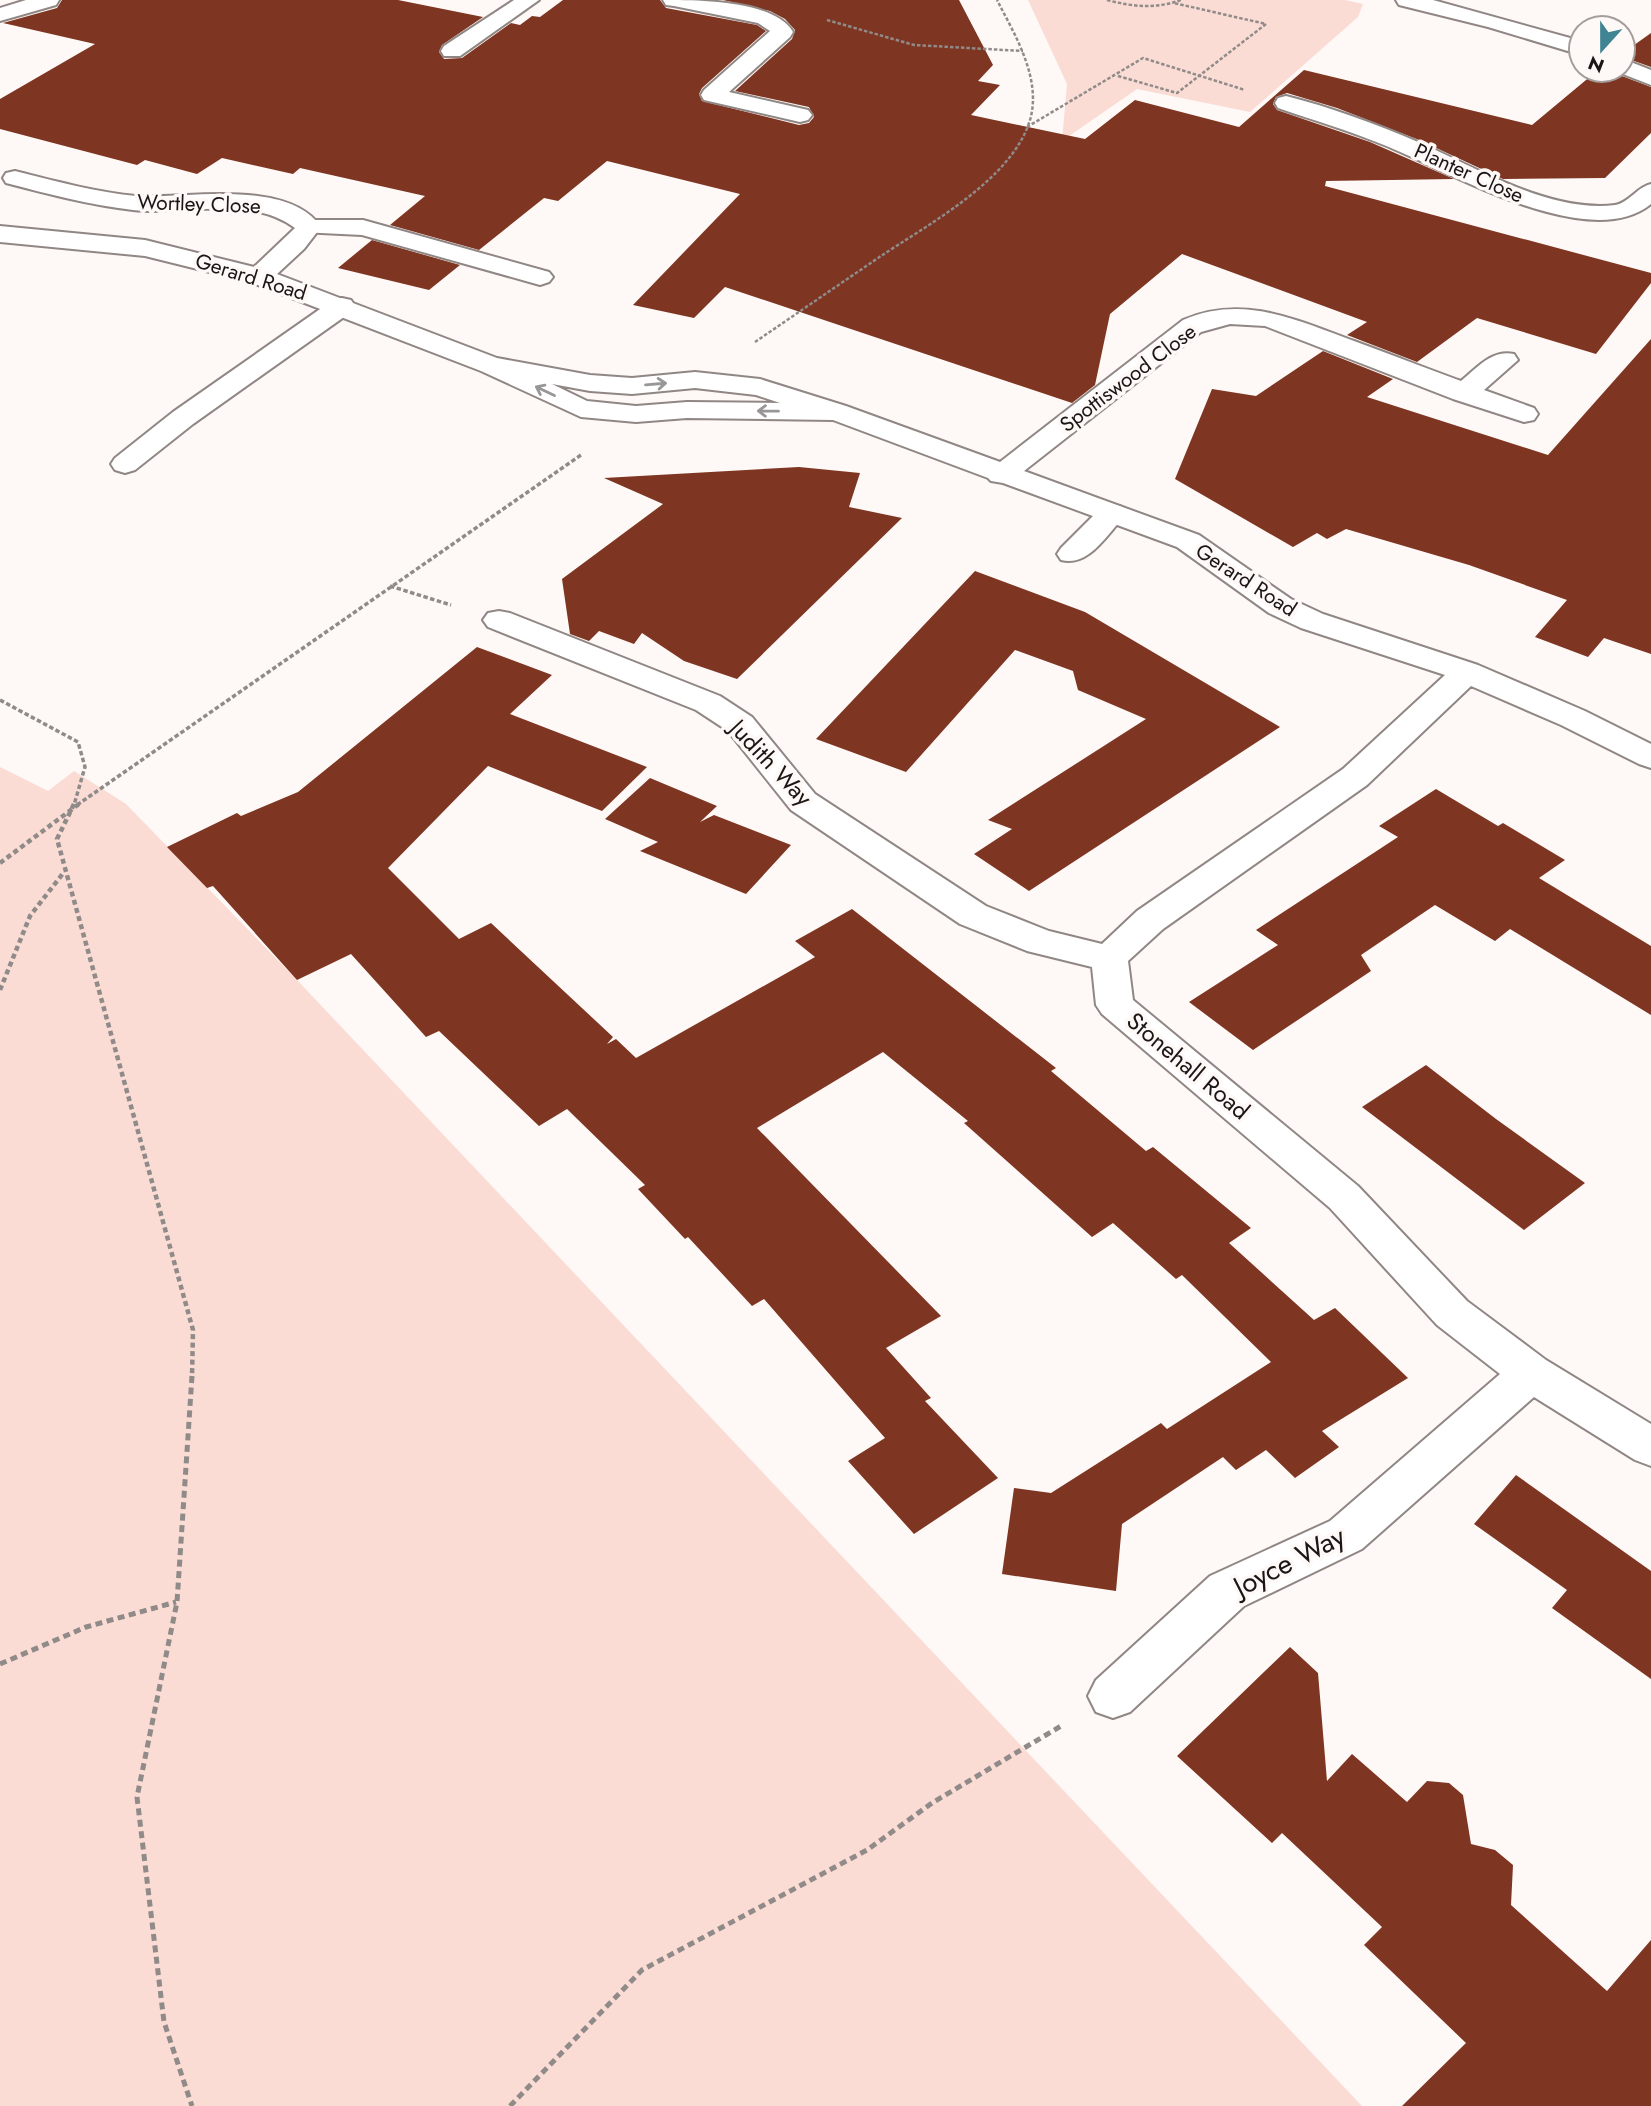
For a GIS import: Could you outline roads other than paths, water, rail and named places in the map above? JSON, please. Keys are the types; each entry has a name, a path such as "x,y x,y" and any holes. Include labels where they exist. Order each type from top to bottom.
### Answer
{"street":[{"path":"452,51 528,0"},
{"path":"674,0 765,18 778,25 782,32 712,95 800,115"},
{"path":"1407,0 1496,22 1567,44"},
{"path":"0,15 41,1"},
{"path":"1496,22 1520,5"},
{"name":"Planter Close","path":"1286,103 1384,136 1535,202 1582,210 1616,212 1631,208 1651,191"},
{"name":"Wortley Close","path":"15,178 104,199 140,203 255,203 300,217 309,227"},
{"path":"259,276 295,244 309,227 363,228 540,276"},
{"name":"Gerard Road","path":"0,234 145,248 259,276 491,365 581,409 636,414 687,410 836,412"},
{"path":"125,464 183,418 342,306"},
{"name":"Spottiswood Close","path":"1001,475 1192,326 1212,316 1238,315 1269,319 1524,414"},
{"path":"1463,393 1504,360"},
{"name":"Gerard Road","path":"491,365 590,383 632,386 695,380 760,387 836,412 1001,475 1188,541 1280,606 1312,621 1467,672 1573,718 1651,757"},
{"path":"1072,554 1112,513"},
{"name":"Judith Way","path":"499,620 708,702 740,724 803,802 973,915 1040,942 1109,958"},
{"path":"1109,958 1150,920 1355,777 1467,672"},
{"name":"Stonehall Road","path":"1109,958 1115,1005 1344,1196 1452,1312 1531,1373 1651,1447"},
{"name":"Joyce Way","path":"1113,1696 1227,1591 1346,1535 1531,1373"}]}
